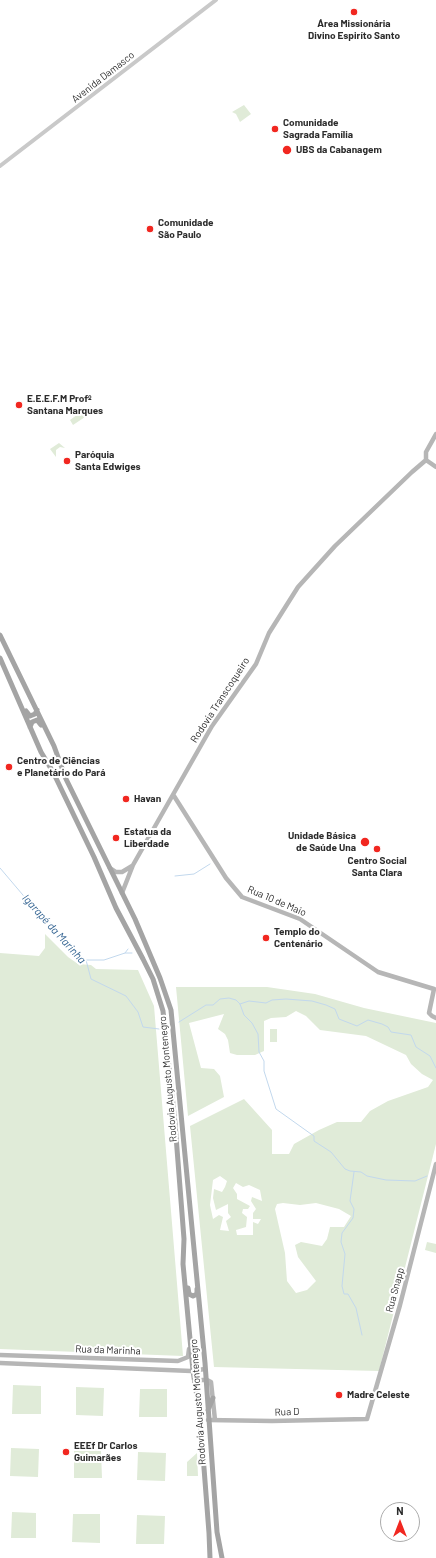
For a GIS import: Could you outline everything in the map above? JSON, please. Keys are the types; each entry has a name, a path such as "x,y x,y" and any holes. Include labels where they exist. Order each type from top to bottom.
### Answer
{"main road":[{"path":"436,434 426,452 426,460 436,467"},
{"name":"Rodovia Transcoqueiro","path":"122,892 133,865 174,796 212,726 256,664 269,633 298,587 335,546 426,460"},
{"name":"Rodovia Augusto Montenegro","path":"0,635 15,669 54,746 66,779 108,867 122,892 160,978 171,1010 206,1369 205,1380 217,1532 222,1558"},
{"name":"Rodovia Augusto Montenegro","path":"0,658 30,727 94,857 116,908 144,959 163,1011 176,1130 184,1238 184,1264 193,1371 196,1385 210,1533 210,1558"},
{"path":"13,688 18,693 29,716 34,714 37,710"},
{"path":"30,727 32,722 38,721 49,743 54,746"},
{"name":"Rua 10 de Maio","path":"174,796 226,878 242,898 300,919 378,972 434,989 429,1013 436,1018"},
{"path":"108,867 119,872 125,871 133,865"},
{"name":"Rua Snapp","path":"367,1419 400,1306 436,1164"},
{"path":"184,1264 186,1269 188,1292 193,1296 197,1292 196,1264"},
{"name":"Rua da Marinha","path":"0,1355 182,1360 189,1354 190,1331"},
{"path":"1,1363 28,1362 30,1358 27,1356"},
{"name":"Rua da Marinha","path":"1,1363 193,1371 206,1369"},
{"path":"196,1385 199,1380 205,1380 212,1383 215,1420"},
{"path":"208,1411 213,1398"},
{"name":"Rua D","path":"208,1420 272,1422 367,1419"}],"street":[{"name":"Avenida Damasco","path":"0,166 216,0"}],"green space":[{"path":"244,105 251,114 240,122 236,114 232,112"},
{"path":"81,412 85,417 73,425 70,420"},
{"path":"59,443 65,448 60,447 56,450 56,457 50,449"},
{"path":"45,934 68,957 78,964 91,965 96,969 138,970 154,1006 183,1356 0,1349 0,953 39,956 45,948"},
{"path":"176,987 267,987 315,994 364,1008 436,1023 436,1144 379,1371 214,1367 190,1126 244,1099 272,1130 272,1154 289,1154 294,1144 319,1130 337,1122 361,1122 370,1111 388,1101 428,1087 433,1080 422,1074 411,1064 406,1055 366,1036 320,1030 306,1016 296,1011 286,1017 271,1018 264,1021 264,1051 255,1055 237,1055 230,1053 228,1040 225,1034 218,1029 224,1014 189,1023 201,1068 214,1069 220,1076 224,1097 188,1116","holes":["220,1176 227,1181 222,1192 214,1189 213,1198 216,1210 228,1204 228,1213 231,1217 226,1221 229,1231 220,1230 223,1217 219,1215 213,1219 210,1205 213,1180","236,1183 243,1187 249,1185 260,1190 262,1201 252,1197 251,1201 256,1209 253,1213 253,1219 261,1219 258,1224 253,1222 253,1235 237,1235 236,1230 246,1227 247,1217 242,1213 243,1209 248,1209 250,1206 237,1199 237,1194 233,1188","283,1203 300,1205 316,1203 339,1209 351,1216 344,1227 330,1227 327,1239 322,1246 301,1242 295,1245 298,1257 316,1281 307,1290 296,1293 287,1281 285,1253 275,1209 277,1204"]},
{"path":"270,1029 277,1029 277,1042 270,1042"},
{"path":"427,1242 436,1244 436,1253 425,1250"},
{"path":"13,1385 41,1386 41,1414 12,1414"},
{"path":"76,1387 104,1388 103,1416 76,1415"},
{"path":"140,1389 167,1389 167,1417 139,1417"},
{"path":"11,1448 39,1449 38,1477 10,1476"},
{"path":"74,1450 101,1451 102,1478 74,1478"},
{"path":"138,1452 166,1453 165,1481 137,1480"},
{"path":"197,1453 198,1476 187,1476 187,1462"},
{"path":"12,1512 36,1513 36,1538 11,1538"},
{"path":"73,1514 100,1514 100,1543 72,1542"},
{"path":"137,1515 165,1516 164,1544 136,1544"}],"waterway":[{"path":"175,876 194,874 210,864"},
{"name":"Igarapé da Marinha","path":"0,868 39,914 46,918 74,951 86,960 91,979 126,996 138,1012 143,1027 159,1029"},
{"path":"125,953 128,949"},
{"path":"86,960 104,960 125,953 132,953"},
{"name":"Igarapé da Marinha","path":"179,1022 206,1005 213,1005 220,999 229,998 236,1000 240,1004 244,1015 252,1023 258,1034 259,1052 264,1061 264,1071 276,1109 314,1136 314,1141 331,1152 345,1169 361,1172 367,1176 386,1180 415,1181 427,1176"},
{"path":"240,1004 249,1001 266,1003 272,1000 286,999 312,1001 326,1005 335,1009 339,1019 357,1026 368,1020 388,1027 391,1032 411,1035 416,1047 430,1056 436,1068"},
{"path":"354,1172 350,1201 354,1209 353,1218 342,1233 341,1242 345,1254 342,1286 344,1294 348,1294 356,1308 362,1335"}],"place":[{"name":"Área Missionária Divino Espiríto Santo","path":"354,12"},
{"name":"Comunidade Sagrada Família","path":"275,129"},
{"name":"UBS da Cabanagem","path":"287,150"},
{"name":"Comunidade São Paulo","path":"150,229"},
{"name":"E.E.E.F.M Profº Santana Marques","path":"19,405"},
{"name":"Paróquia Santa Edwiges","path":"67,461"},
{"name":"Centro de Ciências e Planetário do Pará","path":"9,767"},
{"name":"Havan","path":"126,799"},
{"name":"Estatua da Liberdade","path":"116,838"},
{"name":"Unidade Básica de Saúde Una","path":"365,842"},
{"name":"Centro Social Santa Clara","path":"377,849"},
{"name":"Templo do Centenário","path":"266,938"},
{"name":"Madre Celeste","path":"339,1395"},
{"name":"EEEf Dr Carlos Guimarães","path":"66,1452"}]}
